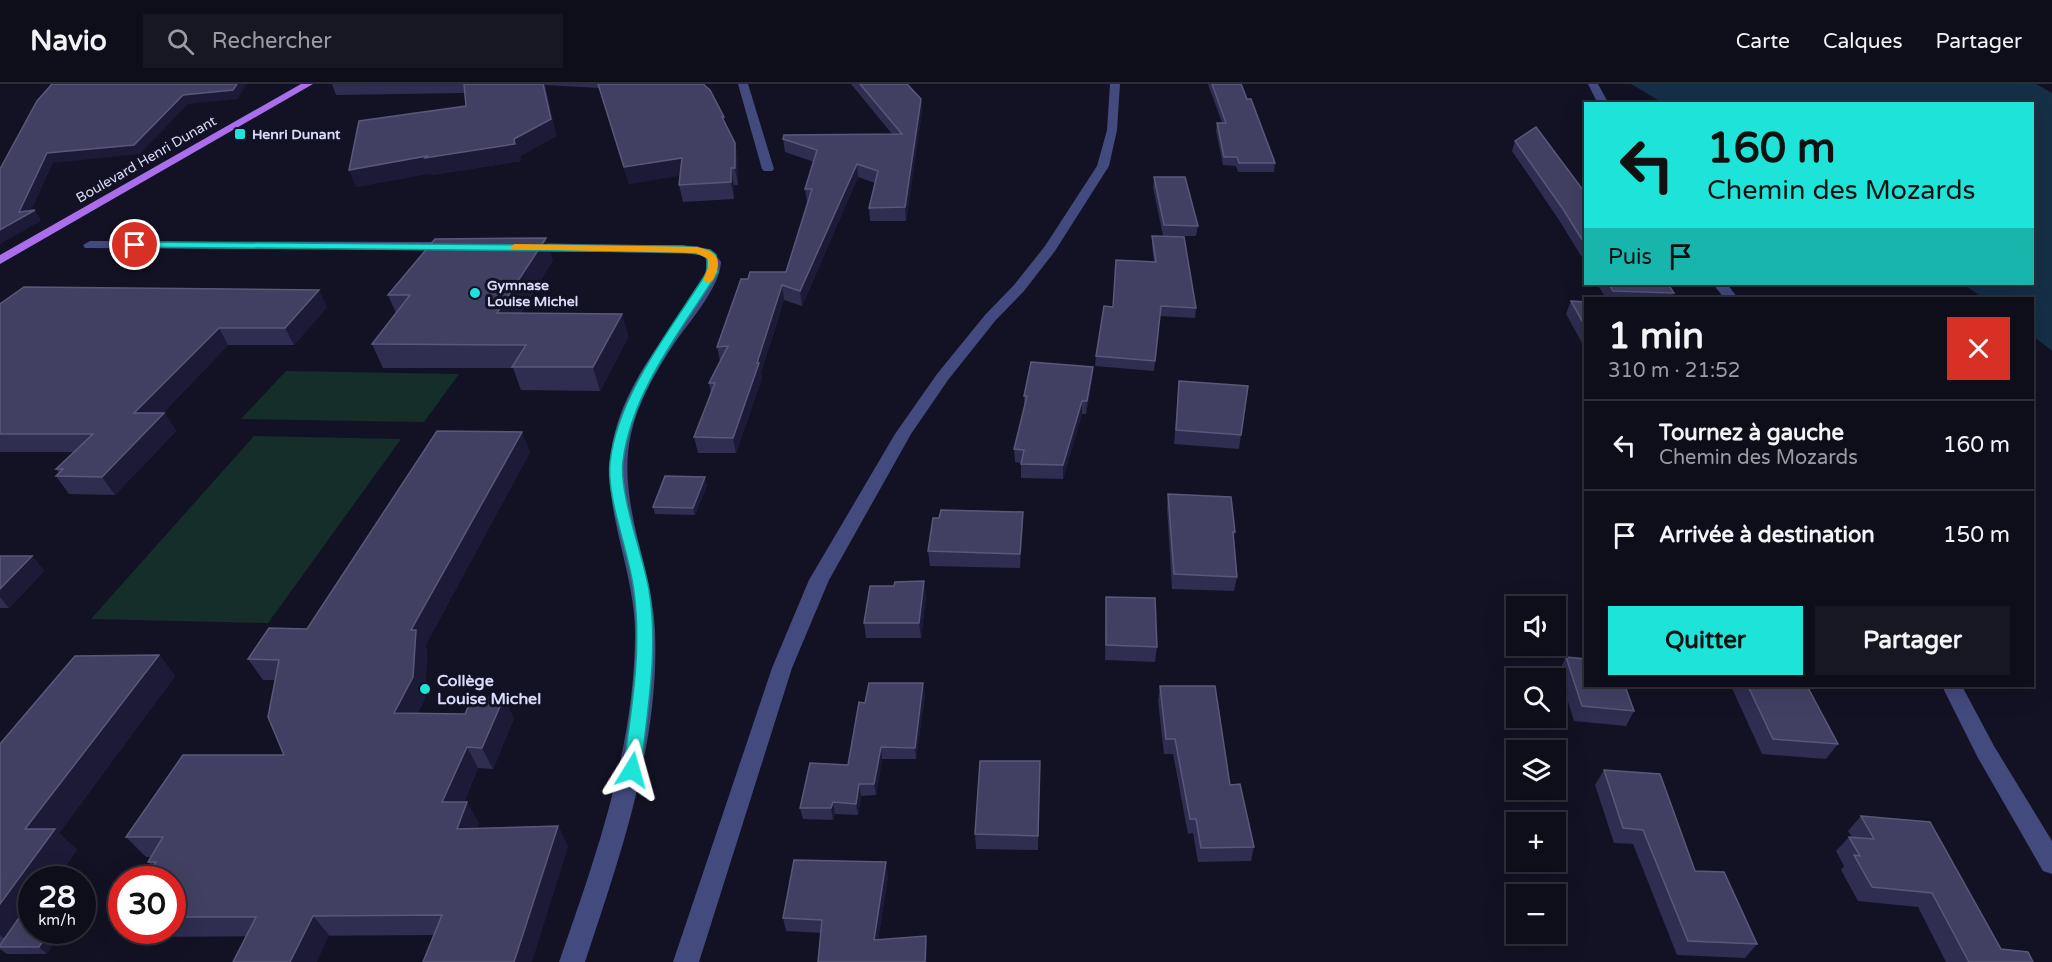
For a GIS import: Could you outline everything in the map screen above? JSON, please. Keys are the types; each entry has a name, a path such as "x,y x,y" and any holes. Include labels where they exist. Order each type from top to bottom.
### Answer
{"main road":[{"name":"Boulevard Henri Dunant","path":"0,260 308,84"}],"street":[{"path":"743,84 768,169"},
{"path":"686,962 782,668 819,580 903,434 942,377 990,318 1019,288 1050,248 1103,166 1112,130 1115,84"},
{"path":"1593,84 1603,102"},
{"path":"90,245 465,246"},
{"path":"512,247 697,250 707,252 714,265 699,296 638,391 622,435 616,464 621,501 641,590 646,631 643,688 632,770 608,855 572,962"},
{"path":"1721,285 1730,297"},
{"path":"1953,687 1986,752 2052,863"}],"green space":[{"path":"286,371 459,374 424,422 241,419"},
{"path":"254,436 401,439 268,623 91,619"}],"water":[{"path":"1631,84 2036,84 2052,93 2052,351 2034,337 2034,297 1982,297 1964,285 2034,285 2034,102 1661,102"}],"building":[{"path":"52,84 237,84 233,90 183,95 134,145 47,153 19,212 35,210 0,230 0,169 37,101"},
{"path":"464,84 543,84 551,119 514,139 515,144 349,170 359,121 466,106"},
{"path":"598,84 703,84 710,90 735,143 735,168 731,168 731,182 679,185 682,158 624,167"},
{"path":"860,84 907,84 921,99 905,207 869,208 878,171 857,164 800,291 782,285 757,363 759,363 733,438 694,437 715,383 709,383 728,346 717,347 741,279 748,279 750,272 786,272 812,189 805,189 817,150 783,139 784,135 902,134"},
{"path":"1212,84 1241,84 1247,99 1251,99 1275,163 1239,163 1237,157 1224,157 1217,123 1226,123"},
{"path":"1536,127 1584,191 1584,243 1563,209 1515,141"},
{"path":"1154,177 1185,177 1198,226 1164,225"},
{"path":"1152,236 1184,237 1196,308 1161,306 1155,361 1096,356 1104,306 1113,307 1116,260 1156,262"},
{"path":"546,238 497,313 622,314 593,367 512,367 526,345 372,344 410,295 388,295 435,239"},
{"path":"1610,285 1669,285 1674,293 1613,291"},
{"path":"24,287 319,290 285,328 219,328 134,413 164,413 102,477 56,476 63,469 56,469 93,434 0,434 0,304"},
{"path":"1571,301 1584,302 1584,324"},
{"path":"1031,362 1093,367 1087,401 1082,401 1063,465 1021,464 1024,450 1014,449 1027,396 1024,396"},
{"path":"1179,381 1248,386 1241,435 1176,430"},
{"path":"437,431 522,432 411,630 416,630 413,677 394,713 465,714 472,698 504,697 482,748 467,747 442,802 467,802 457,829 558,826 514,962 423,962 442,915 313,916 290,962 233,962 256,917 186,917 186,866 153,866 156,862 148,862 163,837 126,837 183,755 284,755 268,717 279,660 248,659 269,628 307,629"},
{"path":"665,476 705,477 693,508 653,507"},
{"path":"1168,494 1231,497 1237,577 1174,574"},
{"path":"941,510 1023,512 1020,554 928,551 933,518 939,518"},
{"path":"0,556 32,556 0,589"},
{"path":"924,581 919,623 864,623 870,586 894,586 895,582"},
{"path":"1106,597 1155,598 1157,647 1106,645"},
{"path":"159,655 25,829 55,829 28,866 18,866 18,879 0,904 0,744 75,656"},
{"path":"1566,657 1584,659 1584,687 1625,687 1634,711 1582,706"},
{"path":"869,683 923,683 915,748 881,747 874,784 859,784 856,804 833,802 831,808 800,808 810,763 848,765 859,702 865,703"},
{"path":"1160,686 1215,686 1230,785 1240,784 1254,847 1201,848 1196,819 1190,819 1175,739 1166,739"},
{"path":"1748,687 1808,687 1838,744 1773,739"},
{"path":"980,761 1040,761 1038,836 975,834"},
{"path":"1604,770 1660,774 1695,871 1724,872 1757,944 1688,941 1643,830 1623,828"},
{"path":"1861,816 1930,822 2001,949 2028,952 2033,962 1969,962 1932,893 1872,887 1854,855 1860,856 1849,837 1874,839"},
{"path":"794,860 886,862 874,940 926,936 925,962 818,962 822,920 783,918"},
{"path":"18,919 18,944 41,944 39,947 0,947"}],"slow traffic":[{"path":"515,247 697,250 707,252 712,258 714,265 708,280"}],"place":[{"name":"Henri Dunant","path":"240,134"},
{"name":"Gymnase Louise Michel","path":"475,293"},
{"name":"Collège Louise Michel","path":"425,689"}],"route":[{"path":"135,245 683,249 707,252 714,265 712,272 638,391 622,435 616,464 621,501 641,590 646,631 643,688 632,770"}]}
